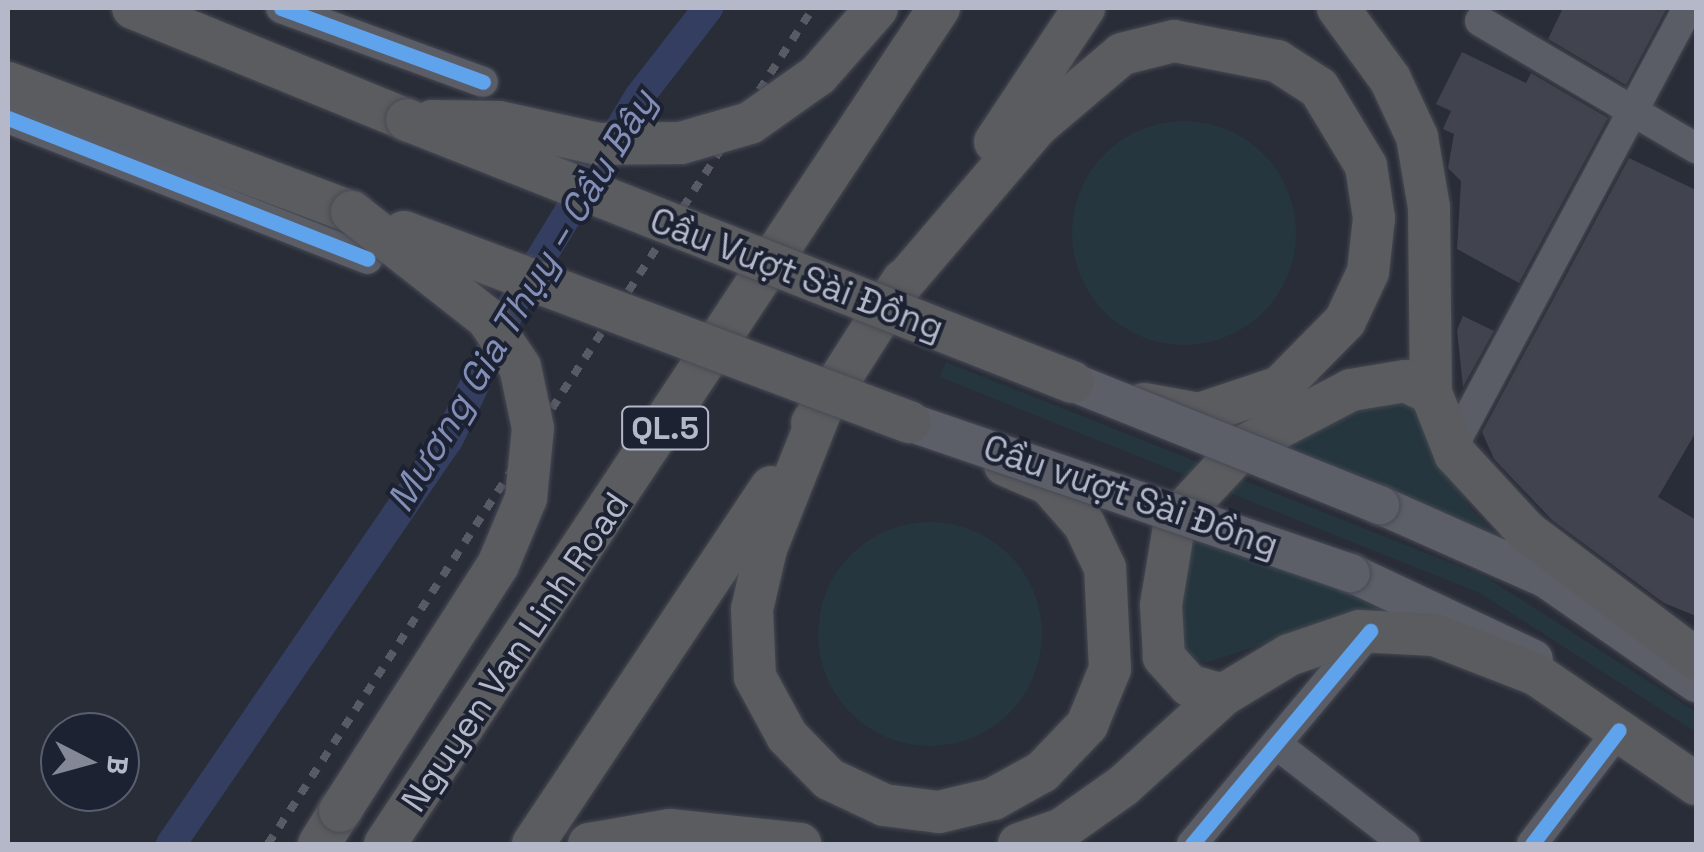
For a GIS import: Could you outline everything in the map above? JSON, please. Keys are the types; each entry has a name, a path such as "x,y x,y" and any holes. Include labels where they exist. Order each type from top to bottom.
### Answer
{"highway":[{"name":"Cầu Vượt Sài Đồng","path":"133,8 1072,382 1199,414 1280,387 1345,321 1368,272 1374,218 1366,166 1345,123 1319,88 1278,62 1174,42 1122,54 1083,83 896,290"},
{"path":"407,120 499,122 598,144 682,143 750,123 818,75 876,8"},
{"name":"Nguyen Van Linh Road","path":"385,844 939,8"},
{"path":"533,844 1084,8"},
{"path":"1349,12 1418,137 1428,207 1431,393 1452,448 1527,532 1696,659"},
{"path":"8,83 909,422 1049,484 1084,524 1113,619 1110,668 1086,724 1042,772 994,799 939,812 884,805 829,779 787,736 755,677 752,609 822,408"},
{"path":"330,828 498,566 526,498 533,428 520,367 487,318 352,212"},
{"path":"1223,695 1189,685 1164,657 1164,574 1175,520 1244,446 1351,390 1405,381 1431,393"},
{"path":"1019,844 1062,828 1123,786 1223,695 1323,640 1370,630 1469,645 1537,674 1696,784"},
{"path":"589,844 664,837 780,842"}],"main road":[{"path":"1072,382 1380,505 1546,579 1696,682"},
{"name":"Cầu vượt Sài Đồng","path":"909,422 1351,573 1508,642 1696,772"}],"street":[{"path":"281,8 483,82"},
{"path":"1452,448 1636,119 1688,8"},
{"path":"1480,21 1636,119 1696,148"},
{"path":"8,118 367,259"},
{"path":"1192,844 1370,630"},
{"path":"1532,844 1620,730"},
{"path":"1276,744 1405,844"}],"shaded area":[{"path":"1184,121 1227,130 1263,154 1287,190 1296,233 1287,276 1263,312 1227,336 1184,345 1141,336 1105,312 1081,276 1072,233 1081,190 1105,154 1141,130"},
{"path":"946,362 1486,577 1696,712 1696,732 1480,593 940,377"},
{"path":"1383,390 1418,409 1469,507 1518,557 1257,447"},
{"path":"930,522 973,531 1009,555 1033,591 1042,634 1033,677 1009,713 973,737 930,746 887,737 851,713 827,677 818,634 827,591 851,555 887,531"},
{"path":"1171,530 1454,618 1351,615 1205,663 1187,654 1167,616"}],"building":[{"path":"1563,8 1667,8 1626,85 1548,39"},
{"path":"1462,52 1526,83 1531,73 1608,118 1519,283 1457,249 1461,181 1448,168 1454,134 1443,129 1451,111 1436,104"},
{"path":"1629,158 1696,190 1696,432 1658,497 1696,520 1696,616 1664,603 1552,520 1494,459 1482,432"},
{"path":"1463,316 1494,331 1463,387 1457,330"}],"waterway":[{"name":"Mương Gia Thụy – Cầu Bây","path":"171,844 448,440 514,302 639,97 708,8"}],"railway":[{"path":"268,844 813,8"}],"cycle path":[{"path":"281,8 483,82"},
{"path":"8,118 367,259"},
{"path":"1192,844 1370,631"},
{"path":"1532,844 1619,730"}]}
